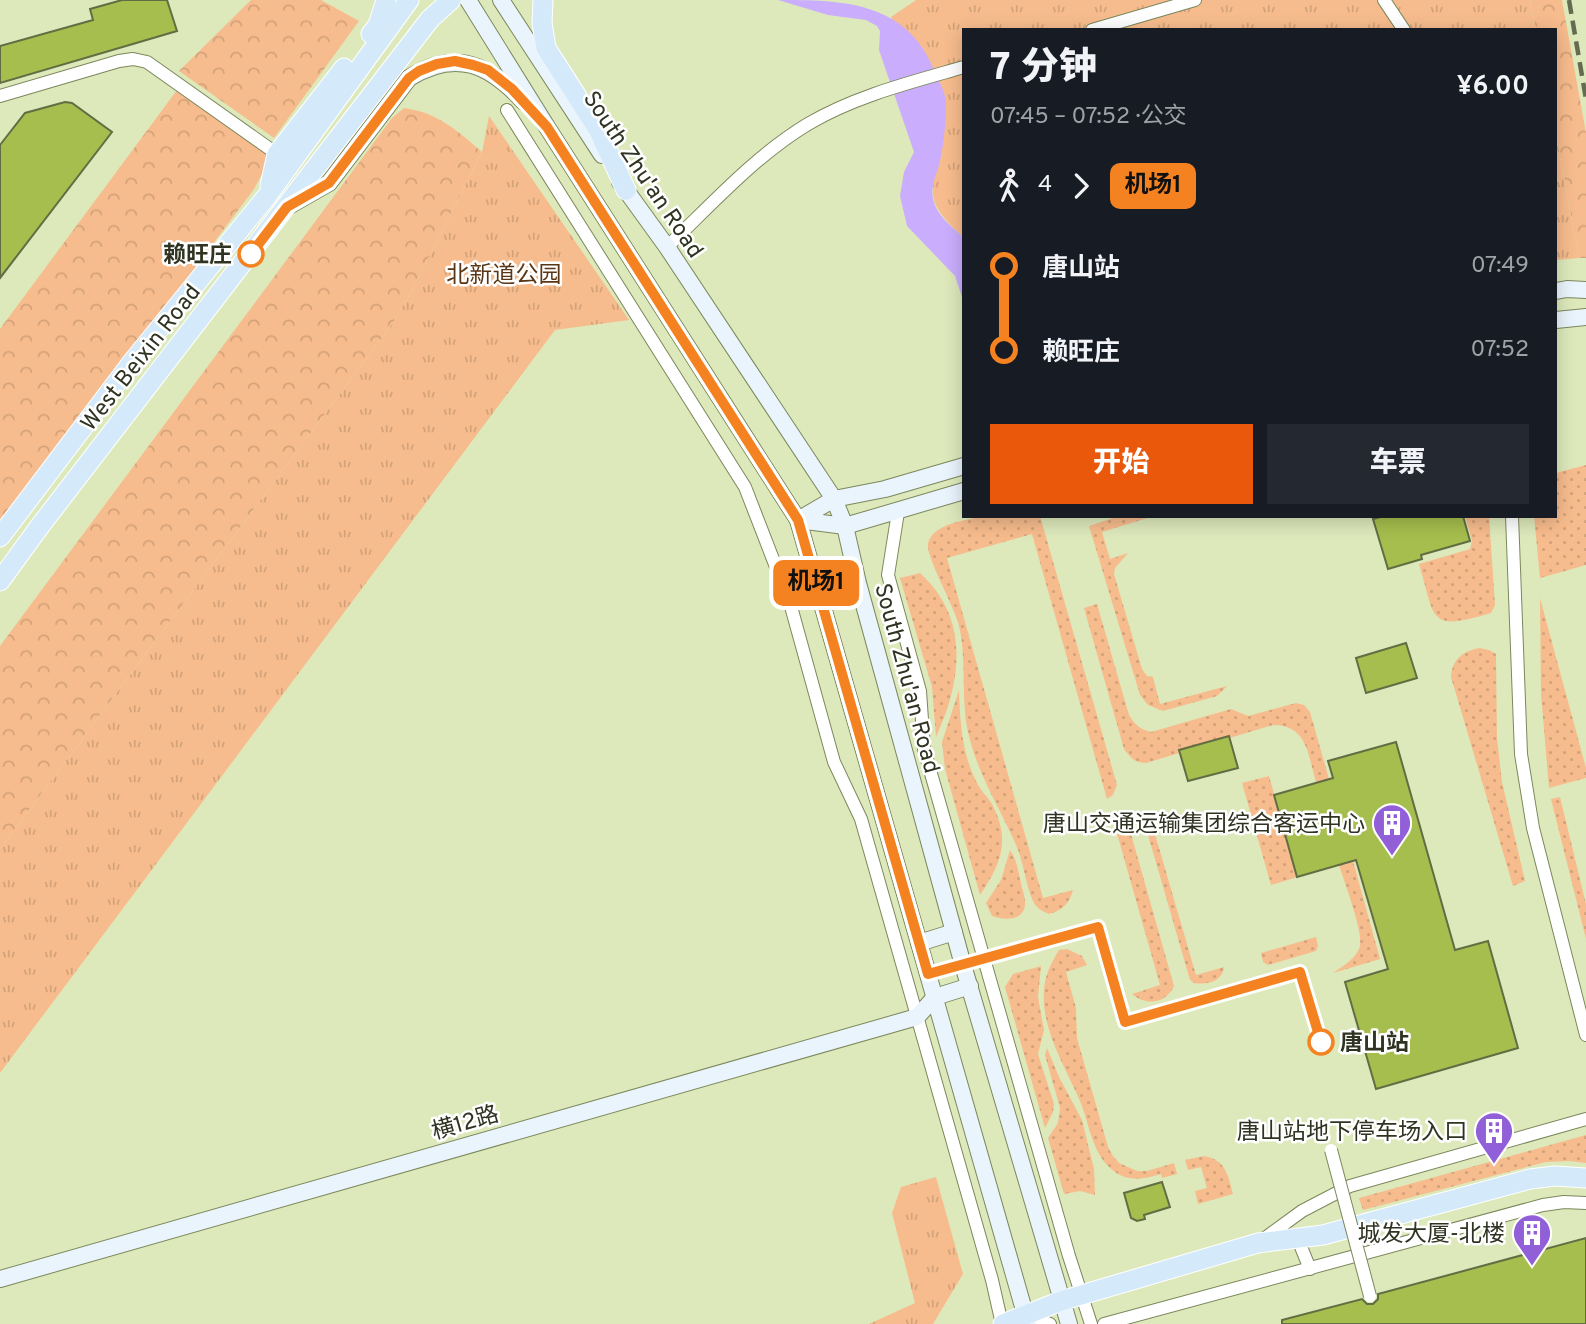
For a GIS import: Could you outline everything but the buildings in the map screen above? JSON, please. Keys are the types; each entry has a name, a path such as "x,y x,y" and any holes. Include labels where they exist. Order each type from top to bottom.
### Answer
{"main road":[{"path":"267,196 277,154 378,25 386,0"},
{"name":"West Beixin Road","path":"0,537 133,361 267,196 409,0"},
{"name":"West Beixin Road","path":"0,582 430,19 451,0"},
{"path":"468,0 798,520 1027,1319"},
{"name":"South Zhu'an Road","path":"500,0 834,499 845,526 858,583 954,932 1060,1301 1069,1324"},
{"path":"543,0 542,23 546,48 599,131 626,190"},
{"path":"287,207 329,183 409,78 437,64 455,61 488,70 512,89 547,127"},
{"path":"1557,291 1586,290"},
{"path":"1557,320 1586,317"},
{"path":"798,520 834,499 885,489 962,467"},
{"path":"798,520 845,526 962,492"},
{"path":"919,943 954,932"},
{"path":"917,1017 935,997 970,986"},
{"name":"横12路","path":"0,1279 917,1017"},
{"path":"1002,1324 1027,1319 1060,1301 1258,1243 1323,1235 1530,1180 1555,1176 1586,1178"}],"street":[{"path":"1099,28 1195,0"},
{"path":"1384,0 1403,28"},
{"path":"0,96 133,59 147,62 277,154"},
{"path":"667,247 756,161 783,140 811,123 878,93 961,68"},
{"path":"508,110 745,487 790,603 834,762 861,819 992,1280 1002,1324"},
{"path":"898,512 888,575 920,691 924,748 1091,1324"},
{"path":"1512,518 1521,754 1536,840 1586,1035"},
{"path":"1258,1243 1302,1211 1350,1186 1586,1119"},
{"path":"1331,1150 1370,1296"},
{"path":"1104,1324 1543,1205 1586,1203"},
{"path":"1297,1237 1310,1269"},
{"path":"1027,1319 1050,1324"}],"green space":[{"path":"251,0 321,0 359,21 274,138 179,71"},
{"path":"916,0 1530,0 1536,28 962,28 962,236 940,213 933,196 935,175 940,162 891,17"},
{"path":"1530,0 1562,0 1586,133 1586,258 1579,258 1557,140 1557,28 1536,28"},
{"path":"177,90 268,155 269,161 254,189 0,528 0,329"},
{"path":"404,108 437,118 482,152 410,294 393,323 0,849 0,646 392,118"},
{"name":"北新道公园","path":"489,116 629,320 555,330 0,1073 0,849 393,323 482,152"},
{"path":"1557,140 1579,258 1557,260"},
{"path":"1586,465 1586,565 1540,578 1534,518 1557,518 1557,473"},
{"path":"974,518 1041,518 1117,785 1113,795 1107,799 1032,534 947,558 1043,898 1073,890 1065,906 1049,914 1033,901 1016,845 988,788 971,743 965,714 961,635 928,549 931,536 951,524"},
{"path":"1113,518 1148,518 1102,532 1110,559 1128,553 1115,568 1114,574 1142,669 1147,676 1153,677 1160,704 1227,686 1217,696 1163,711 1148,705 1140,695 1089,526"},
{"path":"1466,518 1489,518 1495,605 1491,613 1470,619 1445,621 1437,617 1432,609 1419,564 1470,549 1472,541"},
{"path":"920,573 936,591 954,630 956,673 952,694 936,737 932,687 900,578"},
{"path":"1540,598 1586,768 1586,778 1549,788 1541,694"},
{"path":"1097,604 1129,715 1138,726 1151,732 1231,709 1248,716 1296,703 1304,705 1310,712 1329,779 1316,782 1305,744 1300,736 1285,726 1273,725 1146,763 1134,759 1124,749 1084,608"},
{"path":"1480,648 1496,654 1497,738 1502,782 1525,881 1513,886 1451,677 1459,657"},
{"path":"959,690 961,725 971,770 992,804 1001,829 998,862 980,895 945,769 942,742"},
{"path":"1269,776 1298,877 1271,885 1242,783"},
{"path":"1560,797 1586,904 1586,939 1551,799"},
{"path":"1148,810 1196,975 1224,967 1220,976 1209,983 1199,984 1190,980 1143,817"},
{"path":"1121,822 1129,827 1174,986 1161,1000 1143,1000 1132,994 1160,985 1114,823"},
{"path":"1010,850 1017,865 1025,905 1017,917 1002,918 992,916 986,903 1001,880"},
{"path":"1353,861 1380,959 1333,973 1353,958 1360,946 1356,918 1339,865"},
{"path":"1316,937 1316,951 1268,965 1263,962 1261,953"},
{"path":"1067,949 1082,956 1087,965 1066,972 1076,1008 1077,1038 1108,1147 1119,1163 1137,1171 1147,1171 1174,1163 1177,1174 1162,1178 1161,1174 1143,1178 1126,1177 1107,1165 1096,1149 1080,1101 1061,1061 1046,1019 1045,985 1049,969 1059,950"},
{"path":"1041,966 1038,997 1044,1030 1038,1054 1054,1104 1045,1128 1005,987 1013,974"},
{"path":"1047,1048 1082,1120 1094,1169 1095,1195 1080,1191 1064,1194 1048,1138 1058,1123 1060,1108 1045,1055"},
{"path":"1586,1135 1586,1163 1546,1162 1363,1210 1359,1198"},
{"path":"1204,1156 1222,1165 1233,1194 1198,1204 1195,1191 1207,1188 1201,1167 1188,1170 1185,1160"},
{"path":"936,1177 963,1274 933,1324 869,1324 915,1303 892,1213 901,1187"}],"shaded area":[{"path":"778,0 849,4 890,18 908,31 923,49 940,83 946,102 946,116 933,196 939,213 962,236 962,297 955,276 907,226 900,196 904,172 914,152 879,50 880,31 866,20 828,15"}],"railway":[{"path":"1569,0 1586,99"}],"bus line":[{"name":"机场1","path":"251,254 287,207 329,183 409,78 437,64 455,61 488,70 512,89 547,127 798,520 928,974 1098,927 1125,1022 1300,972 1321,1042"}],"place":[{"name":"赖旺庄","path":"251,254"},
{"name":"唐山交通运输集团综合客运中心","path":"1392,857"},
{"name":"唐山站","path":"1321,1042"},
{"name":"唐山站地下停车场入口","path":"1494,1165"},
{"name":"城发大厦-北楼","path":"1532,1267"}]}
